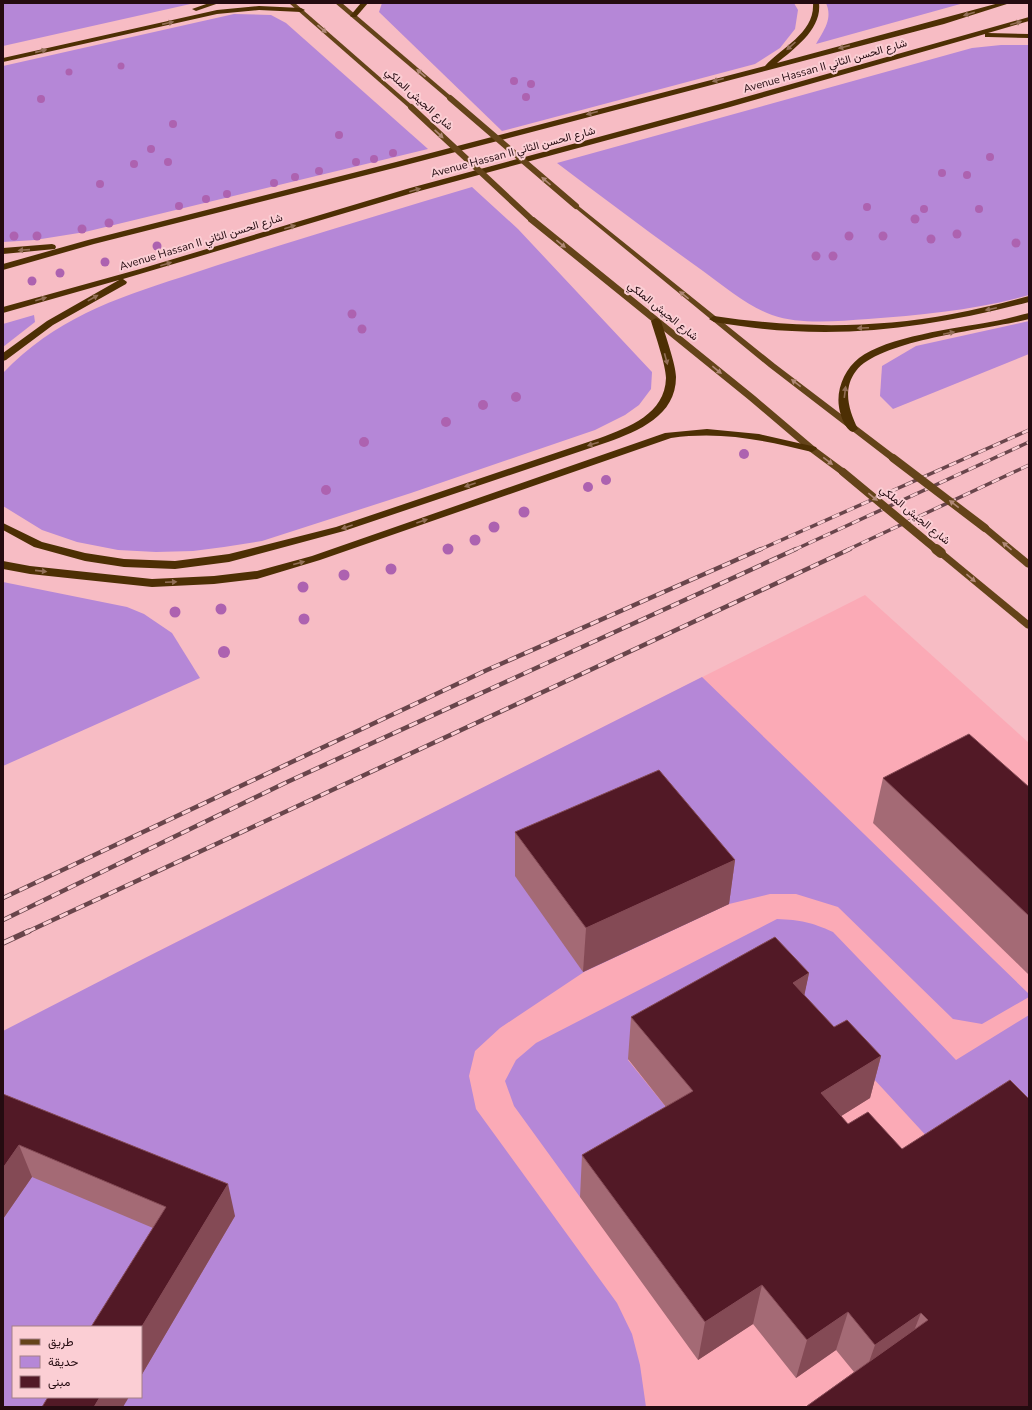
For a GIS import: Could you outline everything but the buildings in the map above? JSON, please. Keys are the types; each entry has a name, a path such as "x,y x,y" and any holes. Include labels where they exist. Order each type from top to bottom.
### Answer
{"highway":[{"path":"3,52 185,12 216,3"},
{"path":"354,16 365,3"},
{"path":"768,67 812,25 818,12 816,3"},
{"name":"Avenue Hassan II شارع الحسن الثاني","path":"3,267 91,242 399,164 942,22 1007,3"},
{"path":"3,60 217,12 259,8 300,10"},
{"name":"Avenue Hassan II شارع الحسن الثاني","path":"3,310 143,271 413,190 727,105 1029,19"},
{"path":"977,35 1029,36"},
{"path":"3,251 26,250 91,242"},
{"path":"3,358 50,323 143,271"},
{"path":"714,319 750,326 786,329 826,330 872,328 961,315 1001,307 1029,299"},
{"path":"853,429 843,409 844,392 847,379 853,368 865,358 881,350 906,342 1029,316"},
{"path":"3,526 38,545 85,557 124,563 175,565 229,558 340,529 604,440 628,431 652,418 663,406 669,393 671,377 656,321"},
{"path":"3,565 30,570 152,583 214,580 257,574 316,558 669,435 713,431 749,434 812,449"}],"main road":[{"name":"شارع الجيش الملكي","path":"292,3 411,107 531,219 752,398 812,449 843,472 1029,626"},
{"name":"شارع الجيش الملكي","path":"338,3 576,206 714,319 853,429 985,528 1029,565"}],"shaded area":[{"path":"865,595 1029,743 1029,1407 393,1407 141,960"}],"green space":[{"path":"3,3 195,3 3,46"},
{"path":"382,3 794,3 798,10 795,29 780,48 755,64 502,131 379,12"},
{"path":"826,3 964,3 816,44 827,24 829,14"},
{"path":"234,14 271,15 286,23 428,149 85,232 35,240 3,242 3,66"},
{"path":"1001,45 1029,45 1029,295 990,305 929,314 844,321 819,322 795,320 772,315 754,307 736,296 557,163 972,48"},
{"path":"472,187 518,229 652,372 651,389 639,405 625,415 595,430 411,493 262,541 193,551 156,552 118,550 77,542 42,530 3,506 3,373 43,338 86,313 132,294 206,269"},
{"path":"34,315 35,322 3,347 3,324"},
{"path":"1029,321 1029,354 893,409 880,396 882,366 916,346"},
{"path":"3,582 127,607 144,614 172,633 200,678 3,766"},
{"path":"702,677 1029,994 1029,997 982,1024 953,1019 838,907 796,894 770,894 729,904 584,972 500,1028 475,1051 469,1076 476,1109 617,1303 632,1334 640,1365 646,1407 3,1407 3,1031"},
{"path":"777,919 806,922 833,932 956,1060 1029,1015 1029,1113 931,1141 778,975 628,1060 687,1133 580,1197 514,1106 505,1081 516,1060 536,1043"}],"railway":[{"path":"759,550 1029,430"},
{"path":"794,550 1029,442"},
{"path":"847,550 1029,465"},
{"path":"3,898 487,670 761,549"},
{"path":"3,920 285,783 796,549"},
{"path":"27,932 850,549"},
{"path":"3,943 29,931"}]}
